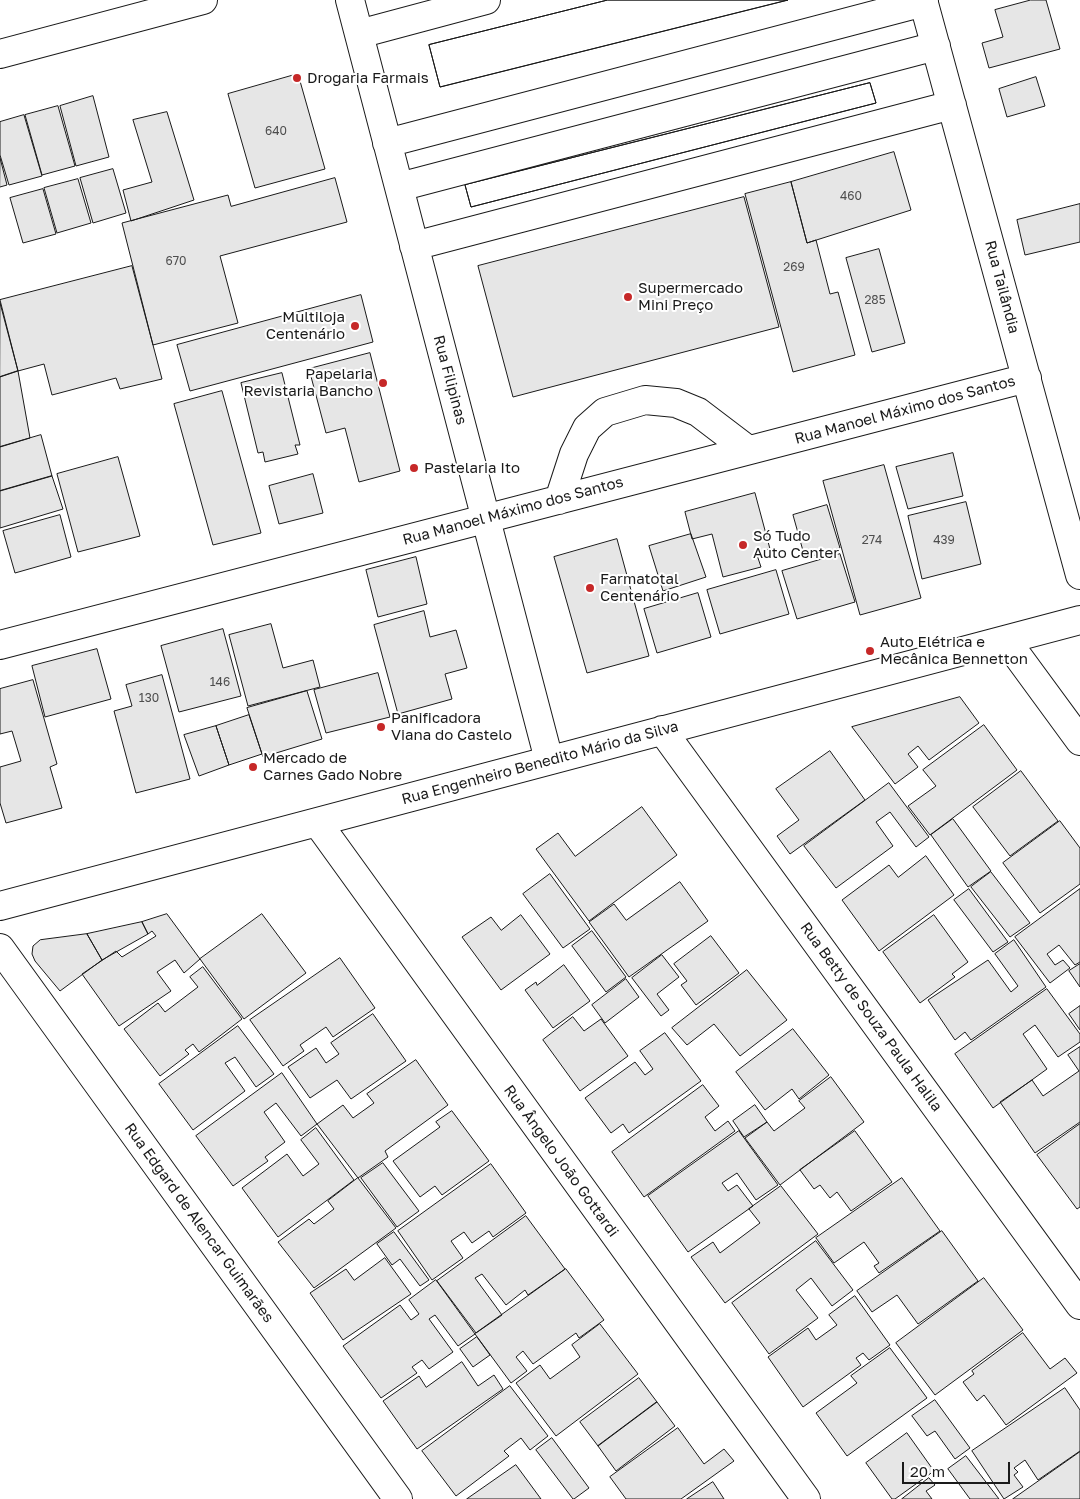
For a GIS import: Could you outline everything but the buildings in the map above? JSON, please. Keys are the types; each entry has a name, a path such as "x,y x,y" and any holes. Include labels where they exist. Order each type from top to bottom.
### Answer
{"street":[{"path":"0,54 204,0"},
{"name":"Rua Filipinas","path":"350,0 549,760"},
{"path":"359,34 486,0"},
{"path":"387,143 924,1"},
{"name":"Rua Tailândia","path":"924,1 1080,575"},
{"path":"399,187 936,46"},
{"path":"414,246 952,105"},
{"name":"Rua Manoel Máximo dos Santos","path":"0,645 1027,378"},
{"path":"559,500 574,454 587,428 605,412 645,400 676,403 698,412 748,450"},
{"name":"Rua Engenheiro Benedito Mário da Silva","path":"0,906 1080,620"},
{"path":"1006,640 1080,741"},
{"name":"Rua Betty de Souza Paula Halila","path":"662,730 1080,1305"},
{"name":"Rua Ângelo João Gottardi","path":"317,822 806,1499"},
{"name":"Rua Edgard de Alencar Guimarães","path":"0,948 398,1499"}],"place":[{"name":"Drogaria Farmais","path":"297,78"},
{"name":"Supermercado Mini Preço","path":"628,297"},
{"name":"Multiloja Centenário","path":"355,326"},
{"name":"Papelaria Revistaria Bancho","path":"383,383"},
{"name":"Pastelaria Ito","path":"414,468"},
{"name":"Só Tudo Auto Center","path":"743,545"},
{"name":"Farmatotal Centenário","path":"590,588"},
{"name":"Auto Elétrica e Mecânica Bennetton","path":"870,651"},
{"name":"Panificadora Viana do Castelo","path":"381,727"},
{"name":"Mercado de Carnes Gado Nobre","path":"253,767"}]}
